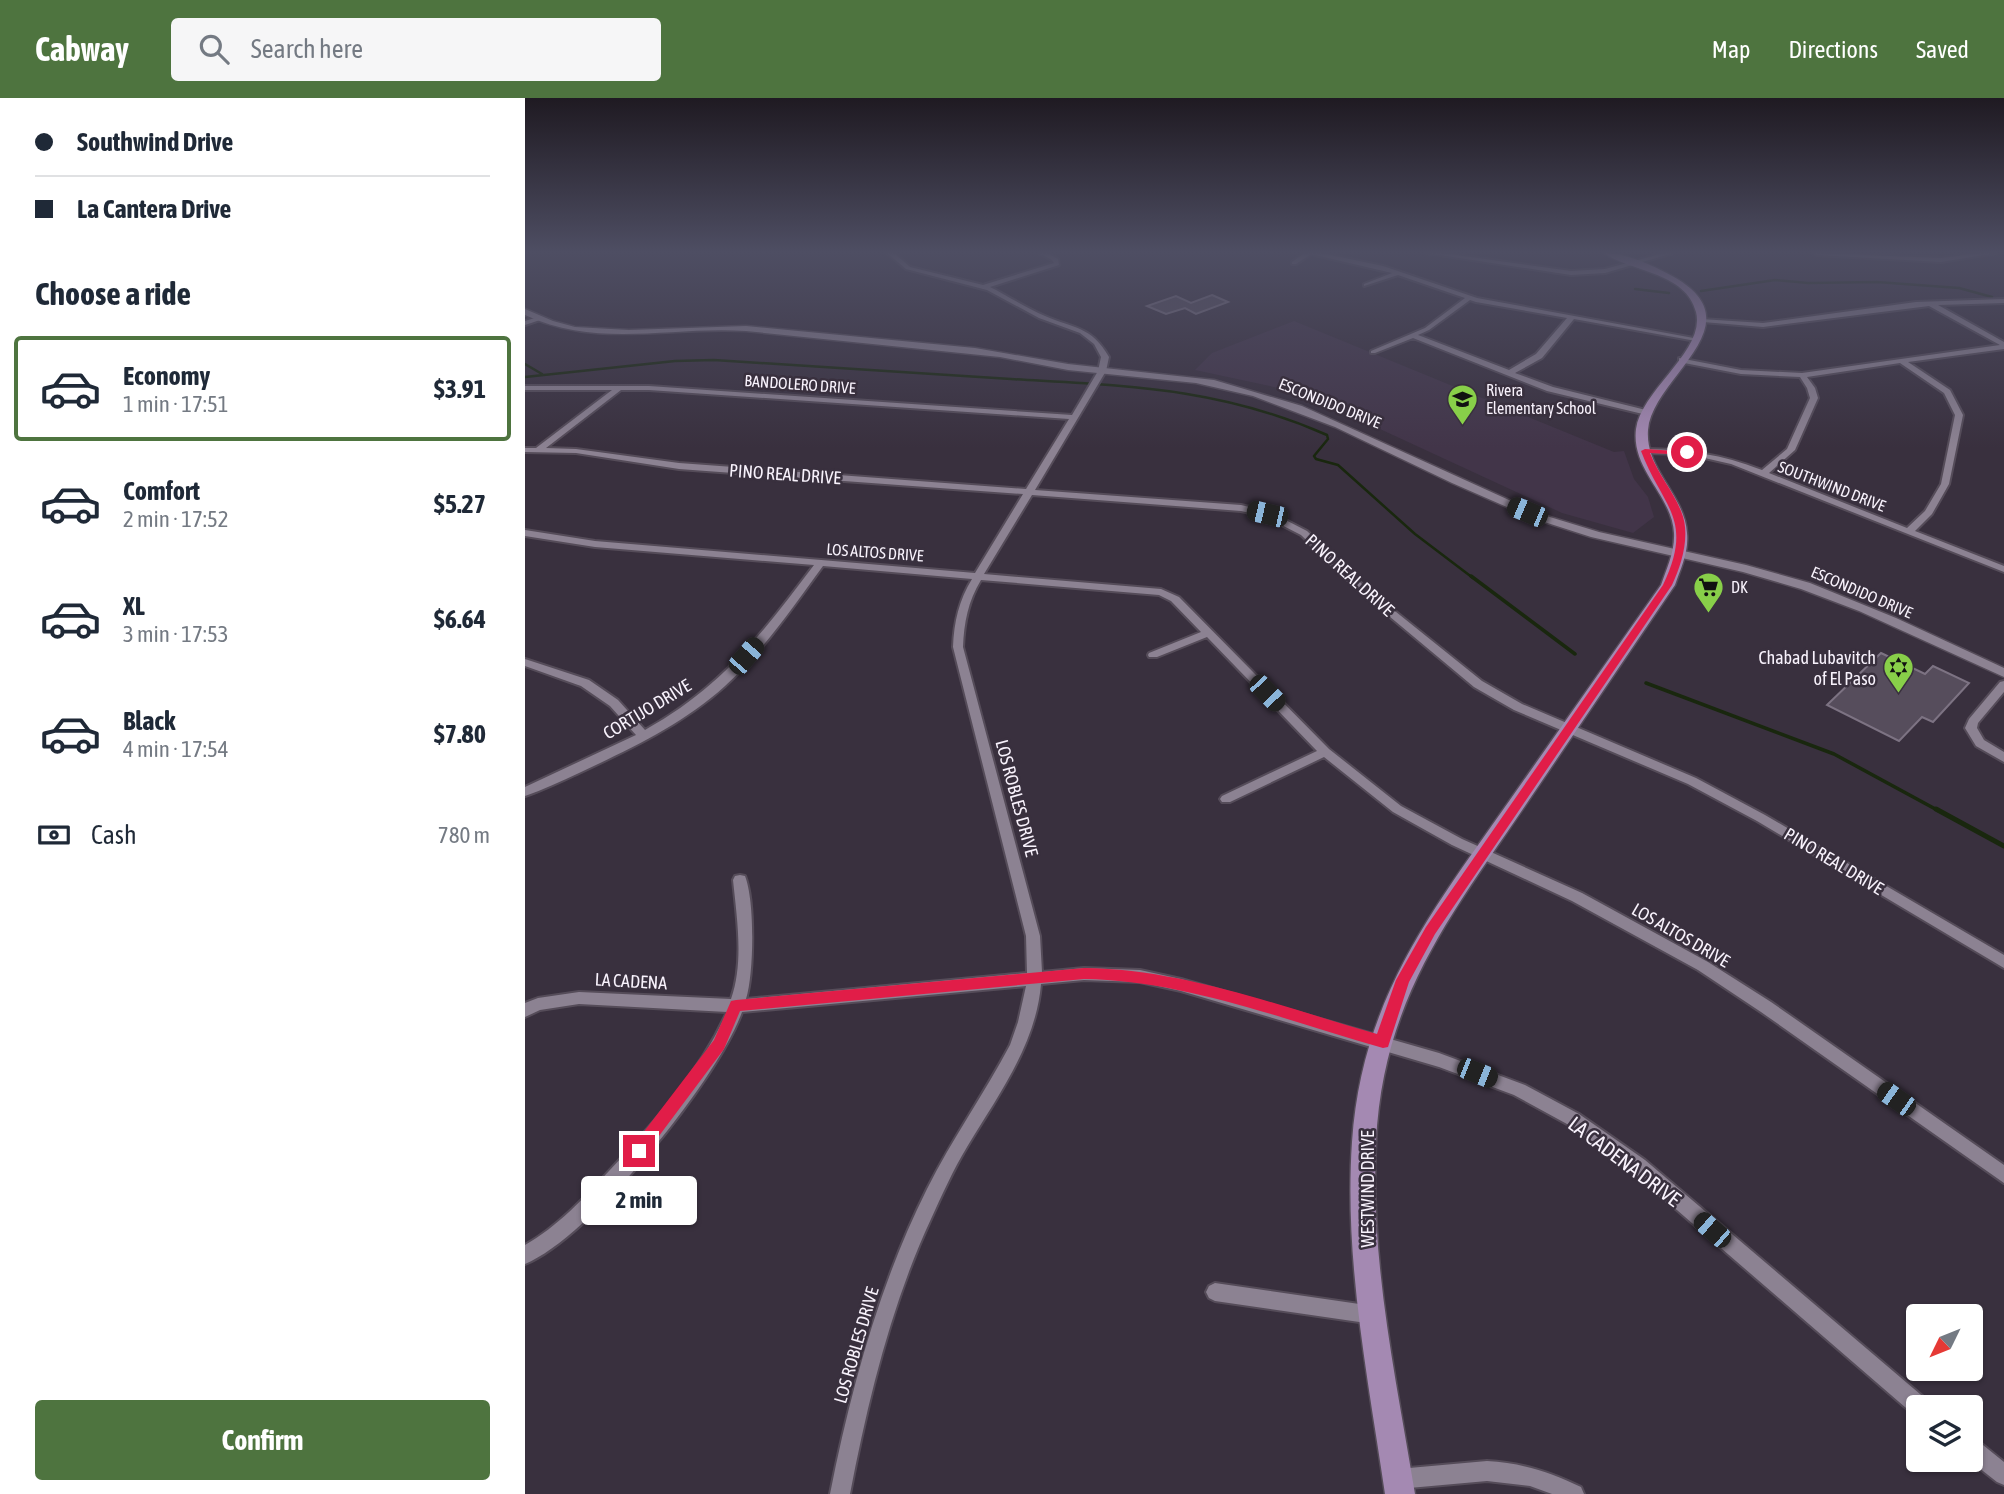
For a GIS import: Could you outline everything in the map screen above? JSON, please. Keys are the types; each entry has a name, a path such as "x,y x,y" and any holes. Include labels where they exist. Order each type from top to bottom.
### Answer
{"main road":[{"name":"WESTWIND DRIVE","path":"1399,1486 1365,1244 1364,1138 1375,1070 1386,1026 1403,980 1430,930 1668,585 1679,554 1678,513 1651,467 1642,431 1647,413 1696,339 1703,320"}],"street":[{"name":"ESCONDIDO DRIVE","path":"529,318 561,328 598,332 724,327 860,338 1004,355 1063,367 1184,378 1285,401 1332,419 1527,512 1599,537 1776,577 1819,591 2004,673"},
{"path":"1044,318 1089,336 1097,343 1105,357 1101,371"},
{"path":"1373,352 1437,324 1444,318"},
{"path":"1509,373 1539,356 1571,318"},
{"path":"1578,318 1696,339"},
{"path":"1703,320 1763,325 1815,318"},
{"path":"1955,318 2004,346"},
{"path":"1412,335 1579,398 1647,413"},
{"path":"1682,360 1741,372 1802,375 2004,346"},
{"path":"1903,362 1947,392 1959,415 1945,484 1930,512 1909,531"},
{"name":"LOS ROBLES DRIVE","path":"840,1494 855,1420 895,1281 933,1193 999,1082 1023,1035 1033,1003 1036,958 1028,915 958,647 959,622 964,601 978,576 1101,371"},
{"path":"1763,474 1791,450 1814,398 1802,375"},
{"path":"538,450 621,387"},
{"name":"BANDOLERO DRIVE","path":"525,388 621,387 1073,417"},
{"name":"PINO REAL DRIVE","path":"525,450 595,453 691,467 1241,508 1283,520 1304,533 1354,582 1478,684 1510,703 1661,766 1750,811 2004,962"},
{"name":"SOUTHWIND DRIVE","path":"1645,451 1699,454 1733,462 2004,569"},
{"name":"LOS ALTOS DRIVE","path":"525,533 596,544 1161,592 1175,599 1325,752 1397,809 1577,897 1703,966 1766,1007 2004,1175"},
{"name":"CORTIJO DRIVE","path":"525,792 643,736 695,704 737,667 820,564"},
{"path":"1153,655 1208,633"},
{"path":"525,662 559,672 593,688 614,703 643,736"},
{"path":"2004,685 1973,722 1971,729 1980,743 2004,758"},
{"path":"1226,799 1325,752"},
{"path":"525,1255 555,1237 639,1151 719,1045 743,987 744,909 740,880"},
{"name":"LA CADENA DRIVE","path":"736,1006 1084,974 1140,976 1383,1042 1477,1073 1519,1090 1600,1137 1639,1166 1906,1395"},
{"name":"LA CADENA","path":"525,1010 538,1004 579,998 736,1006"},
{"path":"1215,1292 1374,1315"},
{"path":"1983,1458 2004,1475"},
{"path":"1399,1486 1484,1470 1520,1472 1554,1483 1574,1494"}],"shaded area":[{"name":"Rivera Elementary School","path":"1294,321 1614,452 1624,451 1634,479 1648,497 1654,517 1633,533 1562,513 1328,405 1274,387 1195,370 1212,353"}],"building":[{"name":"Chabad Lubavitch of El Paso","path":"1881,653 1925,674 1933,666 1969,683 1933,722 1922,717 1899,741 1827,705"}],"waterway":[{"path":"525,377 675,361 714,360 1094,384 1210,398 1287,419 1327,435 1328,439 1314,456 1316,459 1338,465 1415,534 1473,578"},
{"path":"525,364 542,374"},
{"path":"1471,576 1575,654"},
{"path":"1646,683 1834,754 1939,811"},
{"path":"1936,809 2004,846"}],"place":[{"name":"Rivera Elementary School","path":"1463,426"},
{"name":"DK","path":"1708,614"},
{"name":"Chabad Lubavitch of El Paso","path":"1899,694"}],"route":[{"path":"639,1151 719,1045 736,1006 1084,974 1118,974 1181,985 1383,1042 1403,980 1430,930 1668,585 1679,554 1681,528 1678,513 1658,481 1645,451 1687,452"}]}
